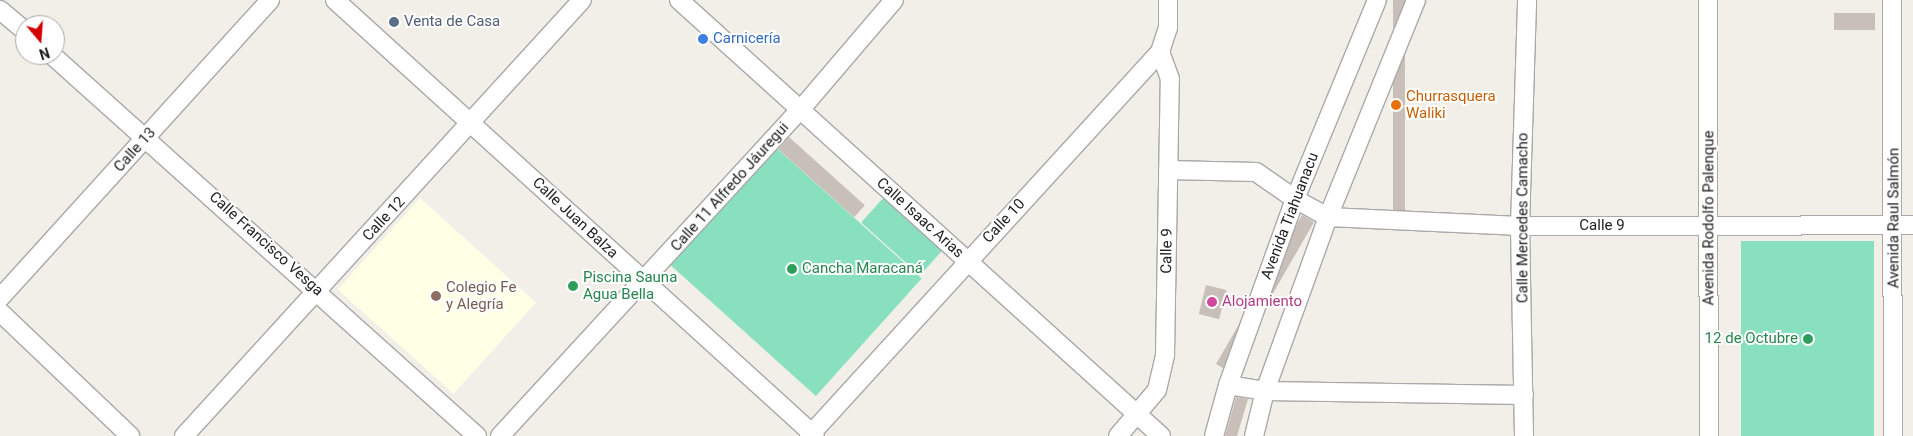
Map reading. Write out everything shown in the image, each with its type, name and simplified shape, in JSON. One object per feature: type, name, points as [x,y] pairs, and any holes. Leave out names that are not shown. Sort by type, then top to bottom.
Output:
[{"type":"street","name":"Calle 13","points":[[0,298],[270,0]]},
{"type":"street","name":"Calle Juan Balza","points":[[335,0],[812,435]]},
{"type":"street","name":"Calle 12","points":[[184,436],[472,123],[582,0]]},
{"type":"street","name":"Calle Isaac Arias","points":[[679,0],[801,109],[1136,416],[1161,436]]},
{"type":"street","name":"Calle 11 Alfredo Jáuregui","points":[[500,436],[801,109],[894,0]]},
{"type":"street","points":[[1160,52],[1168,28],[1168,0]]},
{"type":"street","points":[[1254,436],[1265,391],[1328,217],[1416,0]]},
{"type":"street","name":"Calle Mercedes Camacho","points":[[1524,436],[1520,226],[1527,0]]},
{"type":"street","name":"Avenida Rodolfo Palenque","points":[[1708,0],[1709,436]]},
{"type":"street","name":"Avenida Raul Salmón","points":[[1892,0],[1895,225],[1893,436]]},
{"type":"street","name":"Avenida Tiahuanacu","points":[[1214,436],[1228,385],[1295,199],[1373,1]]},
{"type":"street","points":[[0,10],[15,23]]},
{"type":"street","name":"Calle 9","points":[[1118,436],[1157,390],[1162,376],[1170,78],[1160,52]]},
{"type":"street","name":"Calle 10","points":[[812,435],[966,261],[1160,52]]},
{"type":"street","name":"Calle Francisco Vesga","points":[[64,65],[318,290],[477,436]]},
{"type":"street","name":"Calle 9","points":[[1168,170],[1256,172],[1295,199],[1328,217],[1520,226],[1913,225]]},
{"type":"street","points":[[0,312],[130,436]]},
{"type":"street","points":[[1228,385],[1265,391],[1524,395]]},
{"type":"shaded area","name":"Colegio Fe y Alegría","points":[[420,198],[536,302],[454,394],[338,289]]},
{"type":"green space","name":"Cancha Maracaná","points":[[770,142],[922,279],[816,396],[664,259]]},
{"type":"green space","points":[[886,195],[945,248],[920,275],[861,222]]},
{"type":"green space","name":"12 de Octubre","points":[[1741,241],[1874,241],[1874,436],[1741,436]]},
{"type":"building","points":[[1393,0],[1405,0],[1405,212],[1393,212]]},
{"type":"building","points":[[1834,13],[1875,13],[1875,30],[1834,30]]},
{"type":"building","points":[[789,137],[865,205],[854,217],[778,149]]},
{"type":"building","points":[[1302,215],[1314,222],[1228,371],[1216,364]]},
{"type":"building","name":"Alojamiento","points":[[1206,285],[1226,290],[1219,319],[1199,314]]},
{"type":"building","points":[[1236,397],[1248,399],[1237,436],[1225,436]]},
{"type":"place","name":"Venta de Casa","points":[[394,22]]},
{"type":"place","name":"Carnicería","points":[[703,39]]},
{"type":"place","name":"Churrasquera Waliki","points":[[1396,105]]},
{"type":"place","name":"Cancha Maracaná","points":[[792,269]]},
{"type":"place","name":"Piscina Sauna Agua Bella","points":[[573,286]]},
{"type":"place","name":"Colegio Fe y Alegría","points":[[436,296]]},
{"type":"place","name":"Alojamiento","points":[[1212,302]]},
{"type":"place","name":"12 de Octubre","points":[[1808,339]]}]
